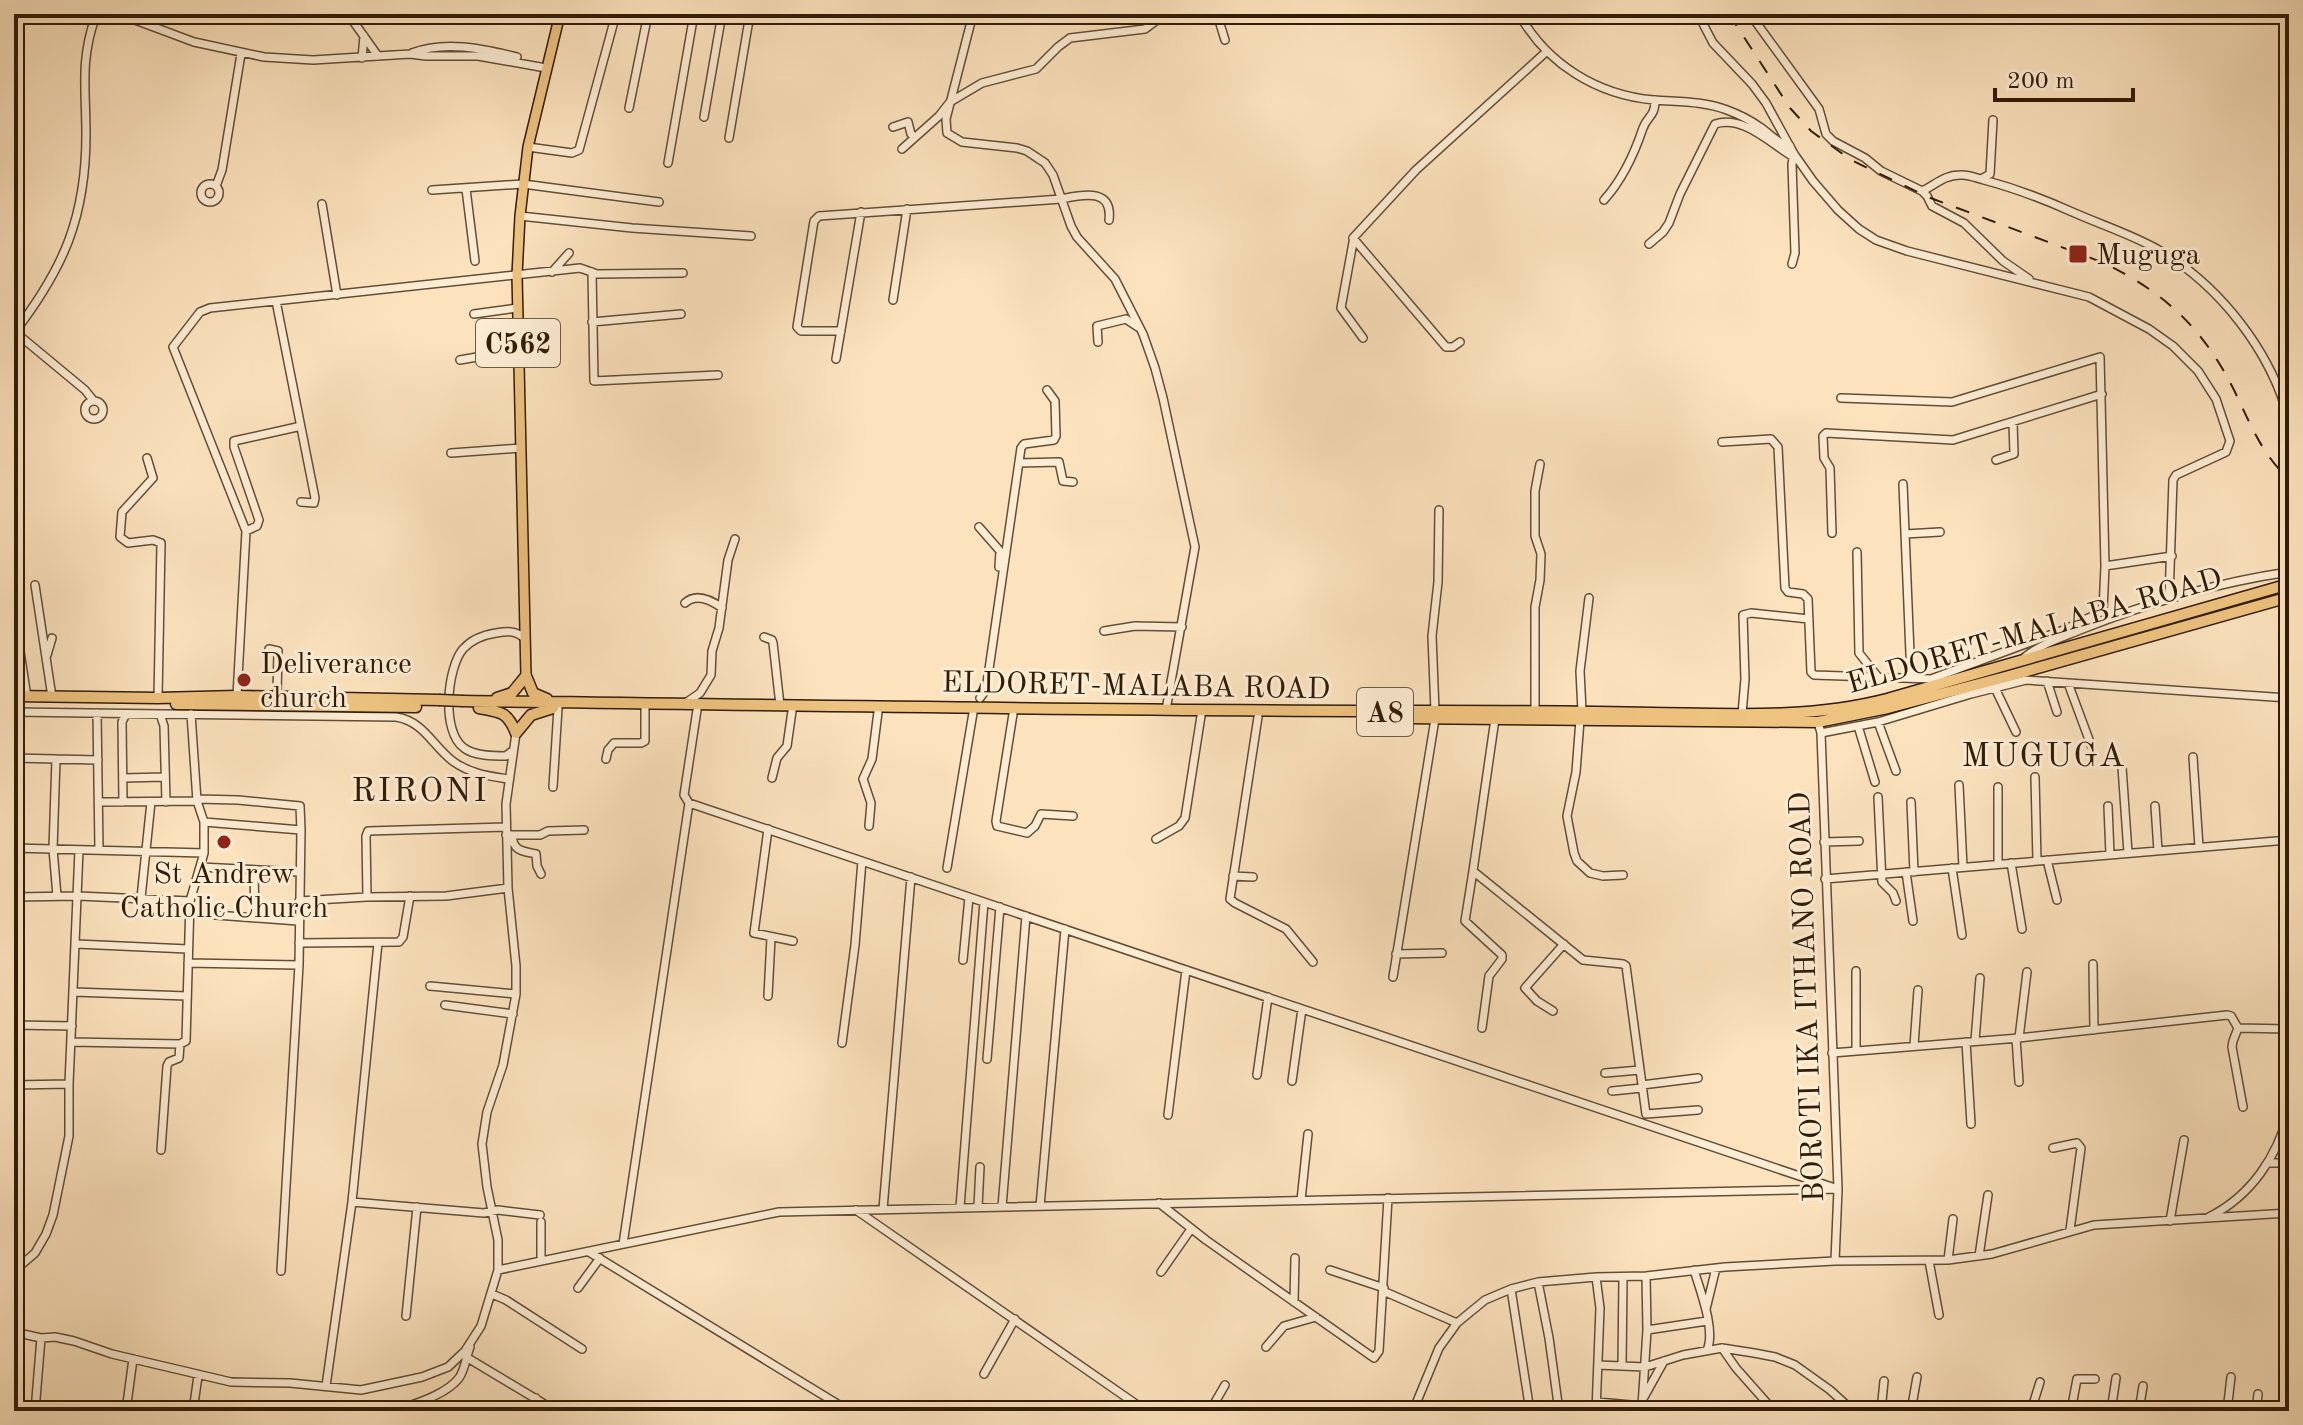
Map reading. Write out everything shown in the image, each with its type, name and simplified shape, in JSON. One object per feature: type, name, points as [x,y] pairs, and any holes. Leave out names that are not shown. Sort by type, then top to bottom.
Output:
[{"type":"highway","name":"ELDORET-MALABA ROAD","points":[[559,706],[977,706],[1435,715],[1495,719],[1837,710],[1862,706],[2289,584]]},
{"type":"highway","name":"ELDORET-MALABA ROAD","points":[[14,699],[878,712],[977,706],[1013,714],[1258,717],[1535,711],[1581,716],[1820,727],[2289,597]]},
{"type":"highway","points":[[479,704],[512,693],[526,676]]},
{"type":"highway","points":[[526,676],[529,688],[559,706]]},
{"type":"highway","name":"ELDORET-MALABA ROAD","points":[[14,699],[238,694],[438,704]]},
{"type":"highway","points":[[479,704],[504,714],[511,720],[516,733],[531,715],[559,706]]},
{"type":"main road","name":"C562","points":[[526,676],[517,308],[520,216],[528,147],[560,14]]},
{"type":"street","points":[[93,400],[14,332],[55,274],[79,209],[85,148],[85,50],[92,16],[107,14]]},
{"type":"street","points":[[119,14],[171,34],[241,54],[313,60],[410,54],[427,47],[464,47],[547,66]]},
{"type":"street","points":[[348,14],[378,56]]},
{"type":"street","points":[[528,147],[572,153],[579,150],[616,14]]},
{"type":"street","points":[[629,108],[648,14]]},
{"type":"street","points":[[662,14],[681,17]]},
{"type":"street","points":[[668,163],[694,14]]},
{"type":"street","points":[[704,117],[722,14]]},
{"type":"street","points":[[729,138],[750,14]]},
{"type":"street","points":[[973,14],[946,128],[952,137],[962,142],[1017,148],[1034,155],[1050,169],[1077,237],[1115,279],[1155,368],[1193,535],[1195,557],[1166,710]]},
{"type":"street","points":[[902,149],[950,102],[982,83],[1036,69],[1070,38],[1145,29],[1165,14]]},
{"type":"street","points":[[1217,14],[1225,40]]},
{"type":"street","points":[[1519,14],[1546,52],[1573,72],[1605,89],[1629,96],[1703,103],[1726,109],[1757,125],[1792,152]]},
{"type":"street","points":[[1698,14],[1710,39],[1752,84],[1778,122],[1792,152],[1838,210],[1876,240],[1907,251],[2089,297],[2149,329],[2191,362],[2216,399],[2230,441],[2226,452],[2176,475],[2173,480],[2169,599]]},
{"type":"street","points":[[1750,14],[1819,109],[1822,127],[1833,141],[1865,158],[1881,171],[1922,191],[1932,206],[1964,223],[2008,266],[2037,284]]},
{"type":"street","points":[[362,58],[364,36]]},
{"type":"street","points":[[1363,338],[1341,308],[1353,238],[1416,170],[1546,52]]},
{"type":"street","points":[[216,186],[222,170],[241,54]]},
{"type":"street","points":[[1604,200],[1630,165],[1646,123],[1655,111],[1655,100]]},
{"type":"street","points":[[1981,179],[1990,174],[1993,120]]},
{"type":"street","points":[[893,127],[908,122],[915,137]]},
{"type":"street","points":[[1649,244],[1669,223],[1715,124],[1726,122],[1747,127],[1792,152]]},
{"type":"street","points":[[1792,152],[1795,253],[1792,264]]},
{"type":"street","points":[[1922,191],[1939,180],[1962,174],[2022,190],[2159,250],[2190,271],[2225,305],[2256,346],[2280,391],[2289,420]]},
{"type":"street","points":[[432,190],[523,184],[659,202]]},
{"type":"street","points":[[466,189],[475,261]]},
{"type":"street","points":[[841,331],[801,331],[797,327],[814,221],[819,216],[1061,199],[1088,194],[1101,197],[1109,210],[1109,220]]},
{"type":"street","points":[[322,204],[337,295]]},
{"type":"street","points":[[893,300],[907,209]]},
{"type":"street","points":[[836,359],[861,212]]},
{"type":"street","points":[[520,216],[751,236]]},
{"type":"street","points":[[1353,238],[1446,347],[1460,342]]},
{"type":"street","points":[[552,272],[569,253]]},
{"type":"street","points":[[413,696],[238,694],[246,531],[173,347],[203,310],[580,268],[597,274],[683,273]]},
{"type":"street","points":[[592,272],[592,380],[718,375]]},
{"type":"street","points":[[276,301],[315,498],[312,503],[301,502]]},
{"type":"street","points":[[474,314],[517,308]]},
{"type":"street","points":[[592,322],[681,314]]},
{"type":"street","points":[[1098,342],[1097,326],[1126,319],[1140,330]]},
{"type":"street","points":[[460,360],[519,354]]},
{"type":"street","points":[[1722,442],[1771,439],[1778,447],[1785,588],[1788,592],[1807,597],[1812,674],[1931,679],[2072,627],[2102,612],[2105,566],[2099,357],[1952,402],[1841,398]]},
{"type":"street","points":[[977,706],[986,690],[1023,444],[1056,438],[1055,401],[1047,390]]},
{"type":"street","points":[[1832,533],[1830,469],[1824,458],[1824,434],[1953,440],[2102,394]]},
{"type":"street","points":[[1996,460],[2014,454],[2013,422]]},
{"type":"street","points":[[246,531],[257,526],[259,520],[234,442],[297,427]]},
{"type":"street","points":[[451,453],[521,448]]},
{"type":"street","points":[[147,458],[153,478],[122,512],[120,537],[128,543],[153,540],[161,543],[158,698]]},
{"type":"street","points":[[1019,463],[1059,462],[1063,481],[1073,482]]},
{"type":"street","points":[[1535,711],[1535,607],[1541,554],[1535,536],[1535,489],[1540,464]]},
{"type":"street","points":[[1903,484],[1911,678]]},
{"type":"street","points":[[1393,977],[1435,715],[1432,636],[1438,582],[1439,510]]},
{"type":"street","points":[[947,868],[1001,554],[979,527]]},
{"type":"street","points":[[1905,534],[1940,532]]},
{"type":"street","points":[[686,704],[700,693],[711,675],[712,651],[719,628],[728,560],[735,539]]},
{"type":"street","points":[[1857,552],[1859,653],[1878,677]]},
{"type":"street","points":[[2105,566],[2172,556]]},
{"type":"street","points":[[2021,661],[2037,647],[2169,599],[2289,572]]},
{"type":"street","points":[[35,585],[52,697]]},
{"type":"street","points":[[685,603],[688,599],[697,598],[714,601],[722,608]]},
{"type":"street","points":[[1589,598],[1580,671],[1581,716],[1567,816],[1577,861],[1590,873],[1623,875]]},
{"type":"street","points":[[14,613],[27,697]]},
{"type":"street","points":[[1742,714],[1745,679],[1743,615],[1751,613],[1809,619]]},
{"type":"street","points":[[1104,631],[1135,626],[1182,627]]},
{"type":"street","points":[[512,751],[506,756],[482,754],[469,751],[459,744],[451,729],[451,681],[457,658],[477,638],[508,631],[516,632],[525,639]]},
{"type":"street","points":[[764,637],[773,643],[780,705]]},
{"type":"street","points":[[46,661],[52,638]]},
{"type":"street","points":[[269,649],[278,651],[277,694]]},
{"type":"street","points":[[1820,727],[1878,722],[2026,680],[2289,698]]},
{"type":"street","points":[[2047,681],[2057,712]]},
{"type":"street","points":[[2068,683],[2091,745]]},
{"type":"street","points":[[1995,688],[2016,732]]},
{"type":"street","points":[[553,787],[559,706]]},
{"type":"street","points":[[606,759],[614,743],[645,741],[645,709]]},
{"type":"street","points":[[697,710],[684,795],[689,803],[1838,1189]]},
{"type":"street","points":[[772,778],[778,756],[787,746],[792,711]]},
{"type":"street","points":[[14,712],[407,718],[467,770],[508,779]]},
{"type":"street","points":[[869,826],[871,803],[863,779],[872,759],[878,712]]},
{"type":"street","points":[[97,713],[99,849]]},
{"type":"street","points":[[123,802],[122,722],[126,714]]},
{"type":"street","points":[[160,714],[164,726],[166,802]]},
{"type":"street","points":[[71,1042],[180,1044],[186,1041],[190,901],[204,853],[204,822],[197,800],[191,714]]},
{"type":"street","points":[[1013,714],[997,826],[1027,833],[1041,814],[1073,816]]},
{"type":"street","points":[[1156,839],[1179,826],[1185,818],[1201,716]]},
{"type":"street","points":[[1258,717],[1230,896],[1232,900],[1286,929],[1313,962]]},
{"type":"street","points":[[1482,1028],[1489,976],[1502,955],[1465,921],[1495,719]]},
{"type":"street","points":[[1878,722],[1896,771]]},
{"type":"street","points":[[1858,726],[1875,782]]},
{"type":"street","name":"BOROTI IKA ITHANO ROAD","points":[[1820,727],[1838,1189],[1835,1261]]},
{"type":"street","points":[[395,1411],[423,1401],[447,1388],[459,1377],[481,1326],[498,1270],[498,1240],[483,1160],[483,1134],[503,1065],[516,994],[508,888],[508,779],[516,733]]},
{"type":"street","points":[[2193,757],[2199,847]]},
{"type":"street","points":[[14,758],[98,760]]},
{"type":"street","points":[[56,759],[53,849],[57,896]]},
{"type":"street","points":[[2122,767],[2128,853]]},
{"type":"street","points":[[123,778],[165,777]]},
{"type":"street","points":[[2035,777],[2037,861]]},
{"type":"street","points":[[1959,785],[1963,867]]},
{"type":"street","points":[[1998,787],[1998,864]]},
{"type":"street","points":[[1878,797],[1882,882],[1896,901]]},
{"type":"street","points":[[100,802],[238,800],[300,806],[299,965],[281,1271]]},
{"type":"street","points":[[141,898],[151,802]]},
{"type":"street","points":[[1911,802],[1913,921]]},
{"type":"street","points":[[623,1244],[689,803]]},
{"type":"street","points":[[2108,806],[2110,855]]},
{"type":"street","points":[[2155,806],[2158,851]]},
{"type":"street","points":[[1825,879],[2287,840],[2289,821]]},
{"type":"street","points":[[204,822],[301,830]]},
{"type":"street","points":[[768,829],[754,933],[793,941]]},
{"type":"street","points":[[367,897],[368,831],[540,835],[548,831],[584,830]]},
{"type":"street","points":[[508,832],[516,848],[536,854],[541,874]]},
{"type":"street","points":[[1824,842],[1859,841]]},
{"type":"street","points":[[14,848],[204,853]]},
{"type":"street","points":[[14,1271],[35,1253],[46,1234],[53,1215],[69,1136],[79,850]]},
{"type":"street","points":[[2047,860],[2057,900]]},
{"type":"street","points":[[842,1043],[862,861]]},
{"type":"street","points":[[2011,863],[2022,929]]},
{"type":"street","points":[[200,867],[299,872]]},
{"type":"street","points":[[1952,868],[1962,935]]},
{"type":"street","points":[[254,871],[255,918]]},
{"type":"street","points":[[1473,871],[1586,961],[1626,966],[1645,1112],[1647,1115],[1698,1110]]},
{"type":"street","points":[[1233,876],[1253,877]]},
{"type":"street","points":[[883,1209],[911,877]]},
{"type":"street","points":[[299,901],[446,896],[508,888]]},
{"type":"street","points":[[72,1026],[16,1025],[16,897],[78,896],[190,901]]},
{"type":"street","points":[[299,943],[402,941],[410,896]]},
{"type":"street","points":[[963,960],[969,897]]},
{"type":"street","points":[[960,1207],[984,902]]},
{"type":"street","points":[[987,1059],[1000,907]]},
{"type":"street","points":[[189,913],[298,921]]},
{"type":"street","points":[[1002,1207],[1026,916]]},
{"type":"street","points":[[1040,1206],[1065,929]]},
{"type":"street","points":[[768,996],[771,938]]},
{"type":"street","points":[[326,1386],[352,1202],[378,943]]},
{"type":"street","points":[[76,944],[188,949]]},
{"type":"street","points":[[1553,1011],[1537,1001],[1525,988],[1564,944]]},
{"type":"street","points":[[1396,954],[1442,953]]},
{"type":"street","points":[[188,963],[299,965]]},
{"type":"street","points":[[2093,964],[2094,1030]]},
{"type":"street","points":[[1168,1115],[1186,970]]},
{"type":"street","points":[[1856,971],[1856,1051]]},
{"type":"street","points":[[2019,1082],[2018,1038],[2027,972]]},
{"type":"street","points":[[1971,1124],[1970,1042],[1980,978]]},
{"type":"street","points":[[430,986],[516,994]]},
{"type":"street","points":[[1914,1046],[1918,990]]},
{"type":"street","points":[[74,992],[187,996]]},
{"type":"street","points":[[1257,1075],[1268,997]]},
{"type":"street","points":[[445,1005],[513,1014]]},
{"type":"street","points":[[1292,1081],[1302,1009]]},
{"type":"street","points":[[1832,1053],[2018,1038],[2227,1015],[2231,1016],[2238,1028]]},
{"type":"street","points":[[2238,1028],[2289,1029]]},
{"type":"street","points":[[2238,1028],[2232,1047],[2243,1107]]},
{"type":"street","points":[[161,1150],[167,1066],[179,1058],[180,1044]]},
{"type":"street","points":[[1605,1073],[1640,1070]]},
{"type":"street","points":[[1612,1091],[1698,1078]]},
{"type":"street","points":[[14,1085],[69,1084]]},
{"type":"street","points":[[2207,1218],[2245,1193],[2268,1163],[2288,1118]]},
{"type":"street","points":[[1301,1200],[1308,1134]]},
{"type":"street","points":[[2170,1221],[2184,1140]]},
{"type":"street","points":[[2053,1148],[2077,1143],[2081,1148],[2070,1230]]},
{"type":"street","points":[[2268,1163],[2289,1163]]},
{"type":"street","points":[[978,1207],[980,1167]]},
{"type":"street","points":[[498,1270],[779,1212],[1838,1189]]},
{"type":"street","points":[[1979,1256],[1988,1195]]},
{"type":"street","points":[[1159,1203],[1191,1229],[1375,1358],[1379,1351],[1384,1290],[1388,1198]]},
{"type":"street","points":[[352,1202],[484,1213],[498,1210],[540,1218],[541,1261]]},
{"type":"street","points":[[406,1316],[417,1207]]},
{"type":"street","points":[[856,1210],[1146,1411]]},
{"type":"street","points":[[1413,1411],[1439,1348],[1457,1323],[1485,1300],[1538,1282],[1835,1261],[1948,1260],[1979,1256],[2094,1225],[2289,1213]]},
{"type":"street","points":[[1948,1260],[1953,1219]]},
{"type":"street","points":[[1161,1272],[1191,1229]]},
{"type":"street","points":[[589,1252],[849,1411]]},
{"type":"street","points":[[578,1288],[600,1258]]},
{"type":"street","points":[[1294,1302],[1295,1258]]},
{"type":"street","points":[[1929,1261],[1939,1315]]},
{"type":"street","points":[[1706,1311],[1716,1268]]},
{"type":"street","points":[[1330,1270],[1457,1323]]},
{"type":"street","points":[[1694,1270],[1706,1311],[1710,1343],[1707,1350]]},
{"type":"street","points":[[1641,1405],[1647,1330],[1646,1276]]},
{"type":"street","points":[[1596,1277],[1600,1308],[1596,1411]]},
{"type":"street","points":[[1622,1366],[1623,1277]]},
{"type":"street","points":[[1538,1282],[1559,1411]]},
{"type":"street","points":[[1511,1289],[1530,1411]]},
{"type":"street","points":[[492,1294],[582,1349]]},
{"type":"street","points":[[1266,1347],[1284,1326],[1316,1317]]},
{"type":"street","points":[[984,1374],[1015,1319]]},
{"type":"street","points":[[1647,1330],[1707,1321]]},
{"type":"street","points":[[14,1332],[74,1341],[198,1376],[231,1382],[361,1390],[422,1377],[448,1367],[472,1341]]},
{"type":"street","points":[[35,1411],[41,1338]]},
{"type":"street","points":[[1598,1365],[1645,1367],[1722,1348],[1775,1357],[1788,1361],[1830,1390],[1853,1411]]},
{"type":"street","points":[[1722,1348],[1774,1411]]},
{"type":"street","points":[[466,1357],[556,1411]]},
{"type":"street","points":[[126,1411],[133,1359]]},
{"type":"street","points":[[1641,1405],[1664,1361]]},
{"type":"street","points":[[193,1411],[198,1376]]},
{"type":"street","points":[[1911,1411],[1917,1377]]},
{"type":"street","points":[[2227,1411],[2231,1377]]},
{"type":"street","points":[[2111,1411],[2116,1378]]},
{"type":"street","points":[[2071,1411],[2077,1379],[2095,1379]]},
{"type":"street","points":[[1881,1411],[1884,1381]]},
{"type":"street","points":[[2031,1411],[2040,1382]]},
{"type":"street","points":[[1210,1411],[1225,1385]]},
{"type":"street","points":[[2139,1411],[2143,1386]]},
{"type":"street","points":[[2256,1411],[2258,1394]]},
{"type":"street","points":[[527,1411],[536,1398]]},
{"type":"street","points":[[1598,1402],[1641,1405],[1666,1411]]},
{"type":"railway","points":[[1729,14],[1790,108],[1811,131],[1851,160],[1928,197],[2104,263],[2164,300],[2209,348],[2264,449],[2289,479]]},
{"type":"place","name":"Muguga","points":[[2078,254]]},
{"type":"place","name":"Deliverance church","points":[[244,680]]},
{"type":"place","name":"St Andrew Catholic Church","points":[[224,842]]},
{"type":"district","name":"MUGUGA","points":[[2044,754]]},
{"type":"district","name":"RIRONI","points":[[420,789]]}]
